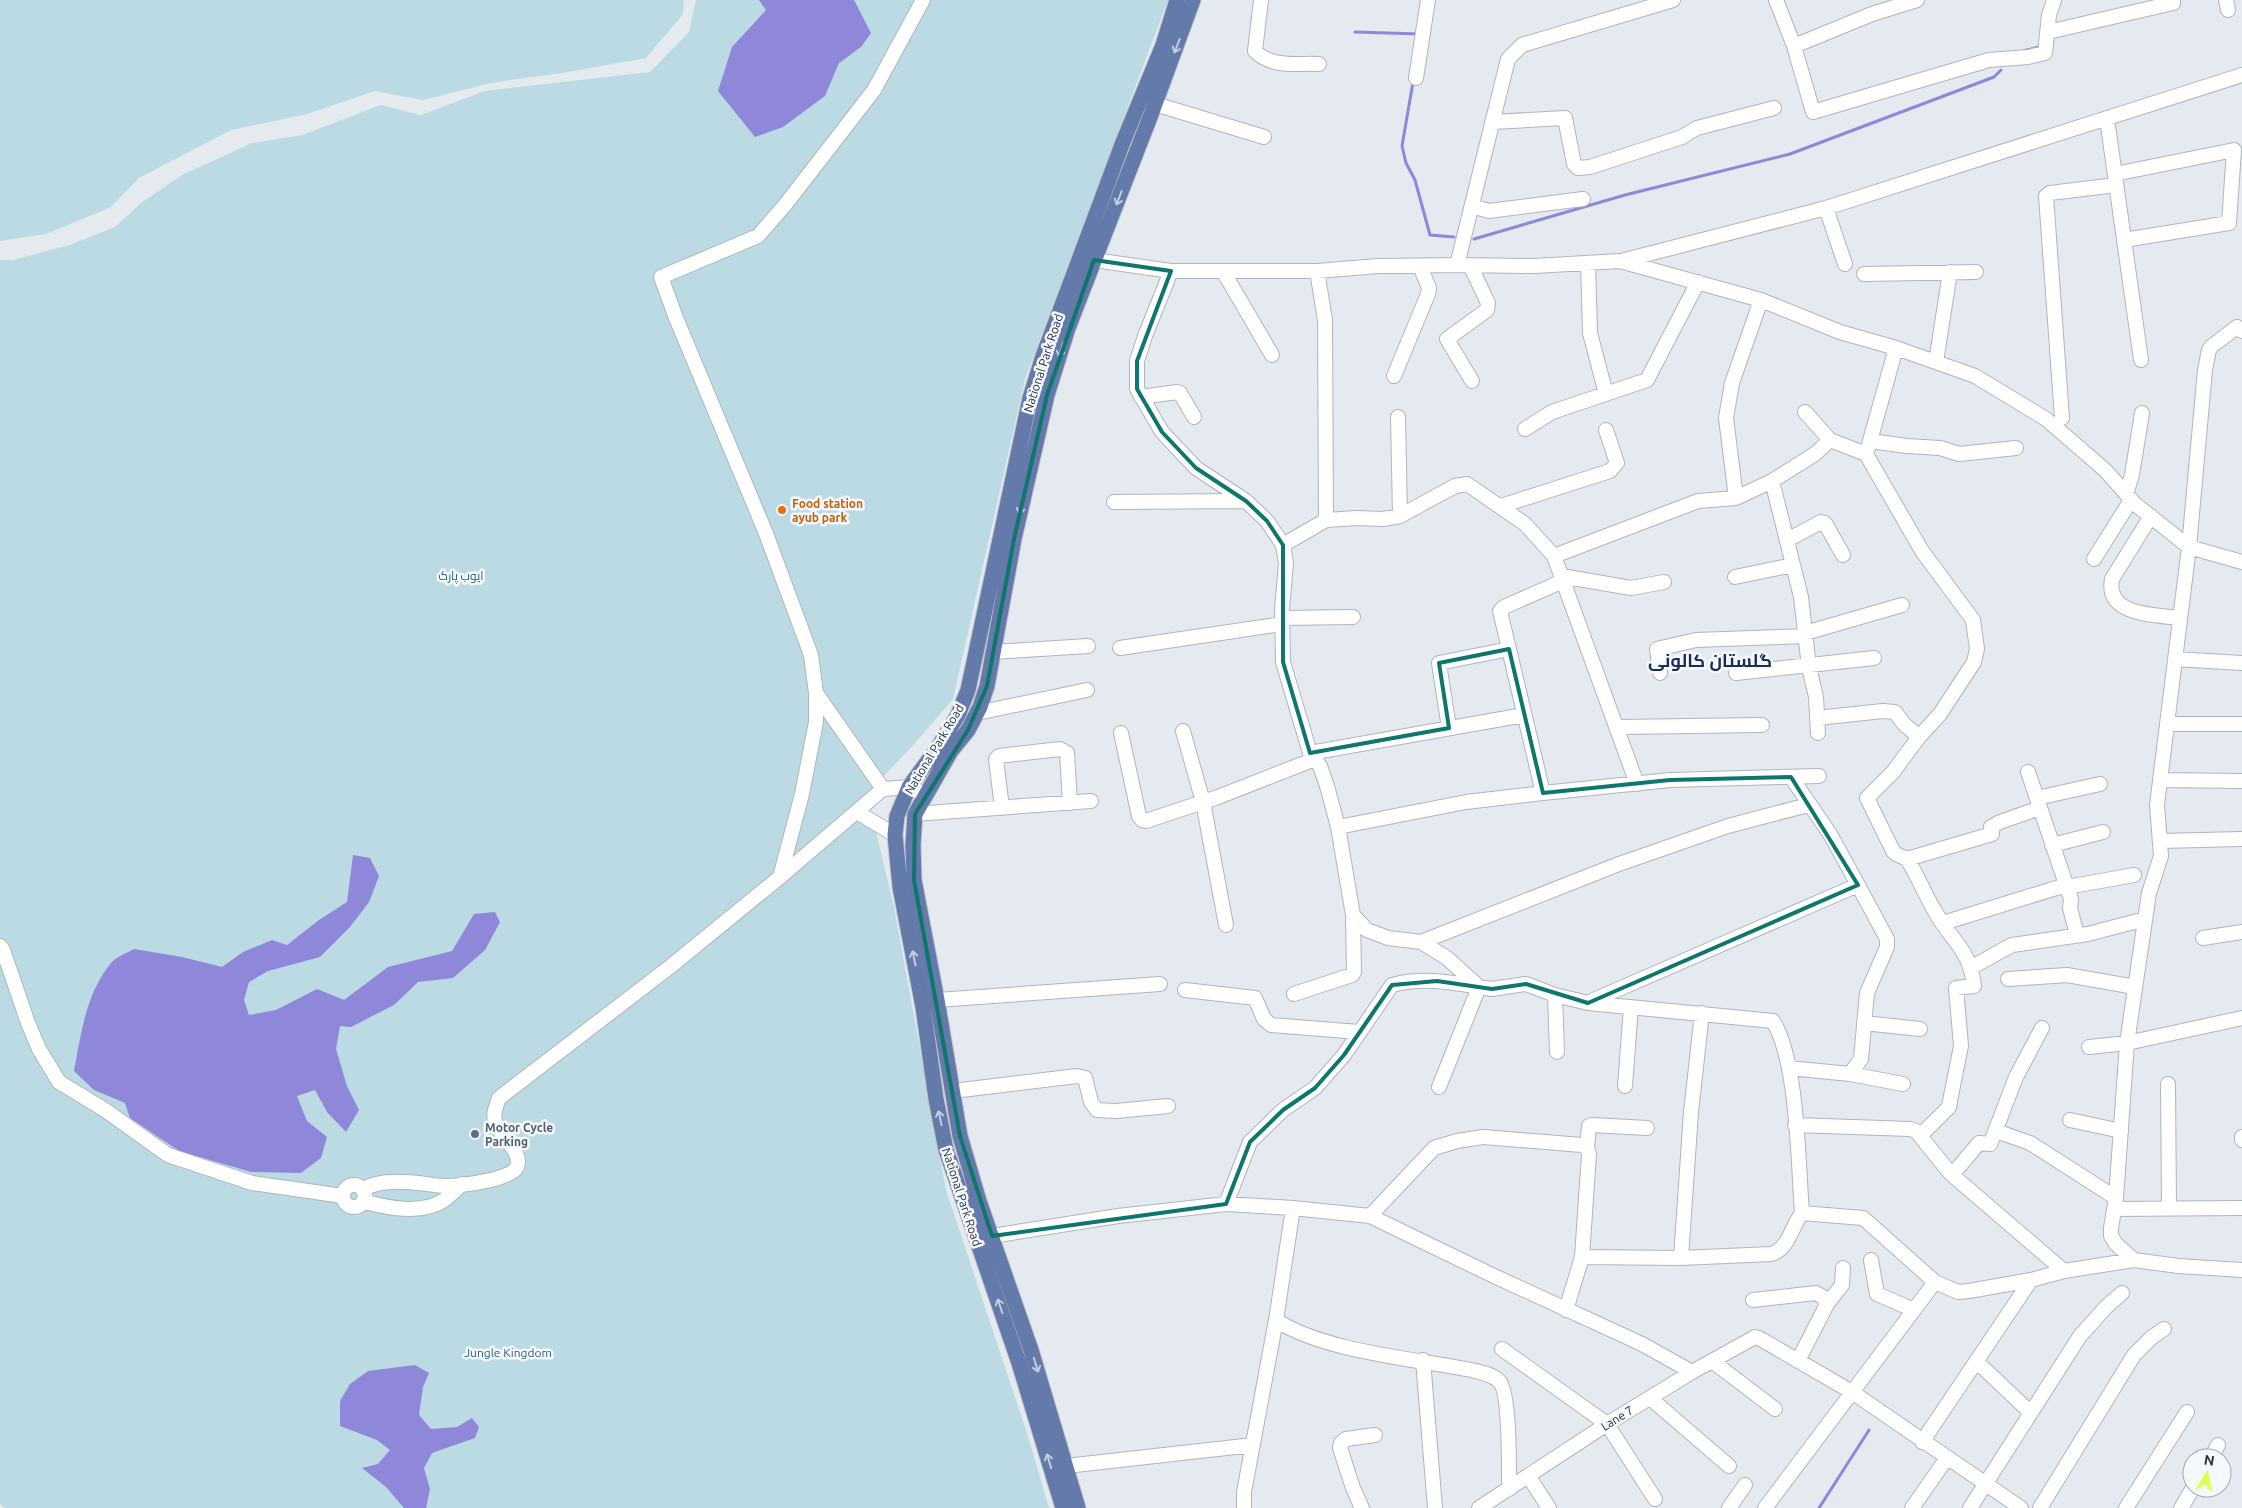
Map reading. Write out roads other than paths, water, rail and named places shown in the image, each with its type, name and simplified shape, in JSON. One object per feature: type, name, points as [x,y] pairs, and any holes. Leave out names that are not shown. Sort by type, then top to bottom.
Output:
[{"type":"main road","name":"National Park Road","points":[[1063,1508],[1020,1363],[946,1150],[936,1098],[923,1006],[900,887],[894,835],[897,816],[909,787],[949,730],[958,715],[968,690],[1025,417],[1043,356],[1163,45],[1177,0]]},
{"type":"main road","name":"National Park Road","points":[[1078,1508],[1031,1350],[960,1136],[914,880],[913,845],[915,814],[924,795],[951,751],[968,730],[977,713],[987,686],[1014,539],[1041,421],[1068,328],[1146,128],[1193,0]]},
{"type":"main road","points":[[1132,122],[1146,128]]},
{"type":"main road","points":[[1025,417],[1041,421]]},
{"type":"street","points":[[780,878],[788,852],[816,722],[816,692],[811,655],[765,531],[676,318],[661,277],[758,236],[785,205],[874,90],[923,0]]},
{"type":"street","points":[[1261,0],[1255,51],[1261,57],[1274,62],[1318,64]]},
{"type":"street","points":[[1416,78],[1428,0]]},
{"type":"street","points":[[1776,0],[1794,46],[1813,112],[1989,60],[2028,57],[2045,53],[2049,15],[2054,0]]},
{"type":"street","points":[[1794,46],[1872,14],[1917,0]]},
{"type":"street","points":[[2048,32],[2174,3],[2173,0]]},
{"type":"street","points":[[1472,381],[1447,339],[1487,310],[1488,303],[1463,265],[1472,206],[1508,59],[1522,46],[1667,1]]},
{"type":"street","points":[[1094,260],[1171,271],[1317,271],[1463,265],[1534,266],[1620,261],[1826,208],[2242,75]]},
{"type":"street","points":[[1155,104],[1264,137]]},
{"type":"street","points":[[1492,122],[1565,118],[1574,164],[1578,168],[1590,167],[1682,137],[1697,128],[1774,108]]},
{"type":"street","points":[[2107,119],[2140,360]]},
{"type":"street","points":[[2062,418],[2046,196],[2050,193],[2116,180],[2234,150],[2229,223],[2124,240]]},
{"type":"street","points":[[1472,206],[1489,211],[1583,199]]},
{"type":"street","points":[[1826,208],[1845,264]]},
{"type":"street","points":[[1620,261],[1761,300],[1840,332],[1896,348],[1975,376],[2046,419],[2106,471],[2129,497],[2189,546],[2242,562]]},
{"type":"street","points":[[1588,263],[1590,334],[1606,394]]},
{"type":"street","points":[[1394,376],[1428,294],[1429,288],[1420,266]]},
{"type":"street","points":[[1171,271],[1144,336],[1137,361],[1137,389],[1162,432],[1196,468],[1245,501],[1267,521],[1283,545],[1286,563],[1282,621],[1283,662],[1312,756],[1323,773],[1338,827],[1353,915],[1354,972],[1352,975],[1294,994]]},
{"type":"street","points":[[1223,271],[1272,355]]},
{"type":"street","points":[[1317,271],[1325,320],[1326,520]]},
{"type":"street","points":[[1936,362],[1950,272]]},
{"type":"street","points":[[1864,274],[1976,272]]},
{"type":"street","points":[[1525,429],[1552,412],[1647,380],[1698,282]]},
{"type":"street","points":[[1736,498],[1726,418],[1732,383],[1761,300]]},
{"type":"street","points":[[2134,1260],[2116,1244],[2111,1236],[2127,1044],[2149,894],[2161,856],[2157,805],[2189,546],[2205,370],[2209,350],[2237,327],[2242,331]]},
{"type":"street","points":[[1896,348],[1868,447],[1922,551],[1974,620],[1977,649],[1974,662],[1940,714],[1919,737],[1893,772],[1867,798],[1893,851],[1907,858],[1992,834],[1991,827],[2038,803],[2100,784]]},
{"type":"street","points":[[1141,397],[1180,393],[1194,417]]},
{"type":"street","points":[[1805,412],[1830,440],[1868,447],[1907,446],[1940,448],[1959,454],[2016,448]]},
{"type":"street","points":[[2094,559],[2129,497],[2142,413]]},
{"type":"street","points":[[1398,417],[1400,516]]},
{"type":"street","points":[[1501,506],[1610,471],[1617,463],[1606,430]]},
{"type":"street","points":[[1554,556],[1698,501],[1736,498],[1772,481],[1815,454],[1830,440]]},
{"type":"street","points":[[1772,481],[1801,597],[1809,667],[1816,697],[1817,726],[1862,712],[1895,712],[1904,724],[1919,737]]},
{"type":"street","points":[[1283,545],[1326,520],[1383,519],[1400,516],[1461,484],[1467,484],[1501,506],[1525,524],[1554,556],[1637,784]]},
{"type":"street","points":[[1114,502],[1245,501]]},
{"type":"street","points":[[2151,516],[2112,579],[2111,584],[2114,596],[2117,603],[2128,610],[2180,618]]},
{"type":"street","points":[[1787,540],[1821,522],[1825,523],[1843,555]]},
{"type":"street","points":[[1735,577],[1793,565]]},
{"type":"street","points":[[1543,793],[1500,611],[1504,607],[1562,579],[1631,588],[1664,582]]},
{"type":"street","points":[[1660,673],[1657,649],[1696,640],[1805,634],[1902,605]]},
{"type":"street","points":[[1120,648],[1282,621],[1353,617]]},
{"type":"street","points":[[993,652],[1088,646]]},
{"type":"street","points":[[1449,728],[1439,663],[1509,649]]},
{"type":"street","points":[[1736,673],[1809,667],[1874,658]]},
{"type":"street","points":[[2175,659],[2242,663]]},
{"type":"street","points":[[977,713],[1087,690]]},
{"type":"street","points":[[816,692],[883,790]]},
{"type":"street","points":[[1121,733],[1139,816],[1142,820],[1146,821],[1203,802],[1312,756],[1524,715]]},
{"type":"street","points":[[2167,724],[2242,724]]},
{"type":"street","points":[[1616,727],[1762,725]]},
{"type":"street","points":[[1183,731],[1203,802],[1226,925]]},
{"type":"street","points":[[1002,808],[996,758],[999,756],[1060,749],[1067,753],[1070,803]]},
{"type":"street","points":[[2028,772],[2066,886],[2077,935]]},
{"type":"street","points":[[1338,827],[1466,802],[1543,793],[1670,780],[1819,776]]},
{"type":"street","points":[[1791,777],[1830,834],[1887,938],[1887,947],[1867,993],[1861,1059],[1850,1074]]},
{"type":"street","points":[[2160,780],[2242,781]]},
{"type":"street","points":[[362,1195],[376,1183],[393,1181],[445,1186],[510,1175],[516,1168],[518,1160],[516,1154],[495,1124],[494,1111],[499,1098],[672,966],[780,878],[883,790],[909,787],[924,795]]},
{"type":"street","points":[[915,814],[1091,801]]},
{"type":"street","points":[[1421,942],[1619,864],[1728,826],[1808,804]]},
{"type":"street","points":[[857,812],[894,835]]},
{"type":"street","points":[[2052,845],[2103,832]]},
{"type":"street","points":[[2160,841],[2242,839]]},
{"type":"street","points":[[788,852],[802,859]]},
{"type":"street","points":[[1907,858],[1943,924],[1965,952],[1972,967],[1974,986],[1956,988],[1961,1046],[1949,1108],[1921,1135]]},
{"type":"street","points":[[1943,924],[2066,886],[2134,875]]},
{"type":"street","points":[[1588,1003],[1858,884]]},
{"type":"street","points":[[1353,915],[1367,930],[1381,935],[1421,942],[1448,958],[1479,987]]},
{"type":"street","points":[[1972,967],[2012,946],[2088,934],[2145,919]]},
{"type":"street","points":[[2203,938],[2242,932]]},
{"type":"street","points":[[0,946],[35,1040],[59,1082],[105,1110],[168,1155],[252,1183],[343,1196],[346,1188],[354,1185],[362,1195],[396,1209],[428,1206],[443,1201],[462,1184]]},
{"type":"street","points":[[2008,979],[2068,975],[2135,987]]},
{"type":"street","points":[[1226,1204],[1250,1142],[1283,1110],[1315,1088],[1344,1055],[1392,985],[1407,981],[1437,981],[1492,990],[1526,984],[1554,995],[1588,1003],[1773,1021],[1778,1030],[1788,1068],[1802,1213],[1780,1251],[1771,1254],[1681,1258],[1582,1257]]},
{"type":"street","points":[[937,1000],[1160,984]]},
{"type":"street","points":[[1439,1087],[1479,987]]},
{"type":"street","points":[[1185,990],[1255,998],[1264,1019],[1271,1025],[1359,1032]]},
{"type":"street","points":[[1554,995],[1557,1052]]},
{"type":"street","points":[[1625,1086],[1631,1006]]},
{"type":"street","points":[[1681,1258],[1691,1112],[1702,1013]]},
{"type":"street","points":[[2089,1047],[2127,1044],[2242,1018]]},
{"type":"street","points":[[1864,1023],[1920,1029]]},
{"type":"street","points":[[1952,1174],[1980,1143],[1990,1144],[2016,1077],[2042,1028]]},
{"type":"street","points":[[1788,1068],[1850,1074],[1902,1084]]},
{"type":"street","points":[[952,1091],[1078,1076],[1085,1078],[1091,1102],[1098,1110],[1116,1111],[1168,1106]]},
{"type":"street","points":[[2168,1084],[2169,1208]]},
{"type":"street","points":[[2070,1120],[2121,1131]]},
{"type":"street","points":[[1795,1125],[1910,1129],[1921,1135],[1952,1174],[2064,1271]]},
{"type":"street","points":[[1566,1310],[1582,1257],[1589,1126],[1647,1128]]},
{"type":"street","points":[[1996,1131],[2030,1143],[2115,1204],[2169,1208],[2242,1208]]},
{"type":"street","points":[[1370,1216],[1434,1148],[1457,1141],[1483,1137],[1582,1145],[1587,1148]]},
{"type":"street","points":[[992,1236],[1118,1216],[1226,1204],[1293,1208],[1370,1216],[1566,1310],[1642,1344],[1692,1372]]},
{"type":"street","points":[[1244,1508],[1243,1503],[1276,1320],[1293,1208]]},
{"type":"street","points":[[1802,1213],[1863,1218],[1935,1282],[1958,1292],[2030,1280],[2064,1271],[2134,1260],[2178,1266],[2242,1270]]},
{"type":"street","points":[[1872,1260],[1877,1294],[1914,1310]]},
{"type":"street","points":[[1843,1268],[1842,1285],[1827,1304],[1798,1361],[1852,1392],[2019,1508]]},
{"type":"street","points":[[1922,1442],[2030,1280]]},
{"type":"street","points":[[1765,1508],[1935,1282]]},
{"type":"street","points":[[1753,1300],[1816,1293],[1823,1297],[1827,1304]]},
{"type":"street","points":[[1970,1508],[2080,1336],[2106,1307],[2122,1293]]},
{"type":"street","points":[[1276,1320],[1290,1330],[1334,1343],[1470,1370],[1492,1376],[1501,1382],[1504,1389],[1508,1430],[1510,1489]]},
{"type":"street","points":[[2040,1508],[2134,1355],[2150,1338],[2164,1329]]},
{"type":"street","name":"Lane 7","points":[[1479,1508],[1529,1477],[1607,1424],[1750,1339],[1759,1338],[1798,1361]]},
{"type":"street","points":[[1502,1348],[1607,1424],[1655,1499]]},
{"type":"street","points":[[1423,1360],[1435,1508]]},
{"type":"street","points":[[1712,1360],[1774,1409]]},
{"type":"street","points":[[1976,1361],[2031,1413]]},
{"type":"street","points":[[1650,1398],[1729,1466]]},
{"type":"street","points":[[2126,1508],[2187,1412]]},
{"type":"street","points":[[1362,1508],[1353,1488],[1340,1448],[1341,1443],[1346,1439],[1376,1435]]},
{"type":"street","points":[[1066,1466],[1253,1445]]},
{"type":"street","points":[[1912,1508],[1947,1458]]},
{"type":"street","points":[[1529,1477],[1548,1508]]},
{"type":"street","points":[[1729,1508],[1745,1485]]},
{"type":"waterway","points":[[1355,32],[1420,34]]},
{"type":"waterway","points":[[2023,51],[2039,47],[2040,45]]},
{"type":"waterway","points":[[1474,239],[1625,195],[1790,154],[1994,77],[2001,70]]},
{"type":"waterway","points":[[1413,82],[1402,146],[1406,163],[1415,180],[1430,235],[1454,237]]},
{"type":"waterway","points":[[1819,1508],[1869,1430]]},
{"type":"place","name":"Food station ayub park","points":[[782,510]]},
{"type":"place","name":"Motor Cycle Parking","points":[[475,1134]]},
{"type":"district","name":"گلستان کالونی","points":[[1710,660]]},
{"type":"park label","name":"ایوب پارک","points":[[461,575]]},
{"type":"park label","name":"Jungle Kingdom","points":[[508,1352]]}]
